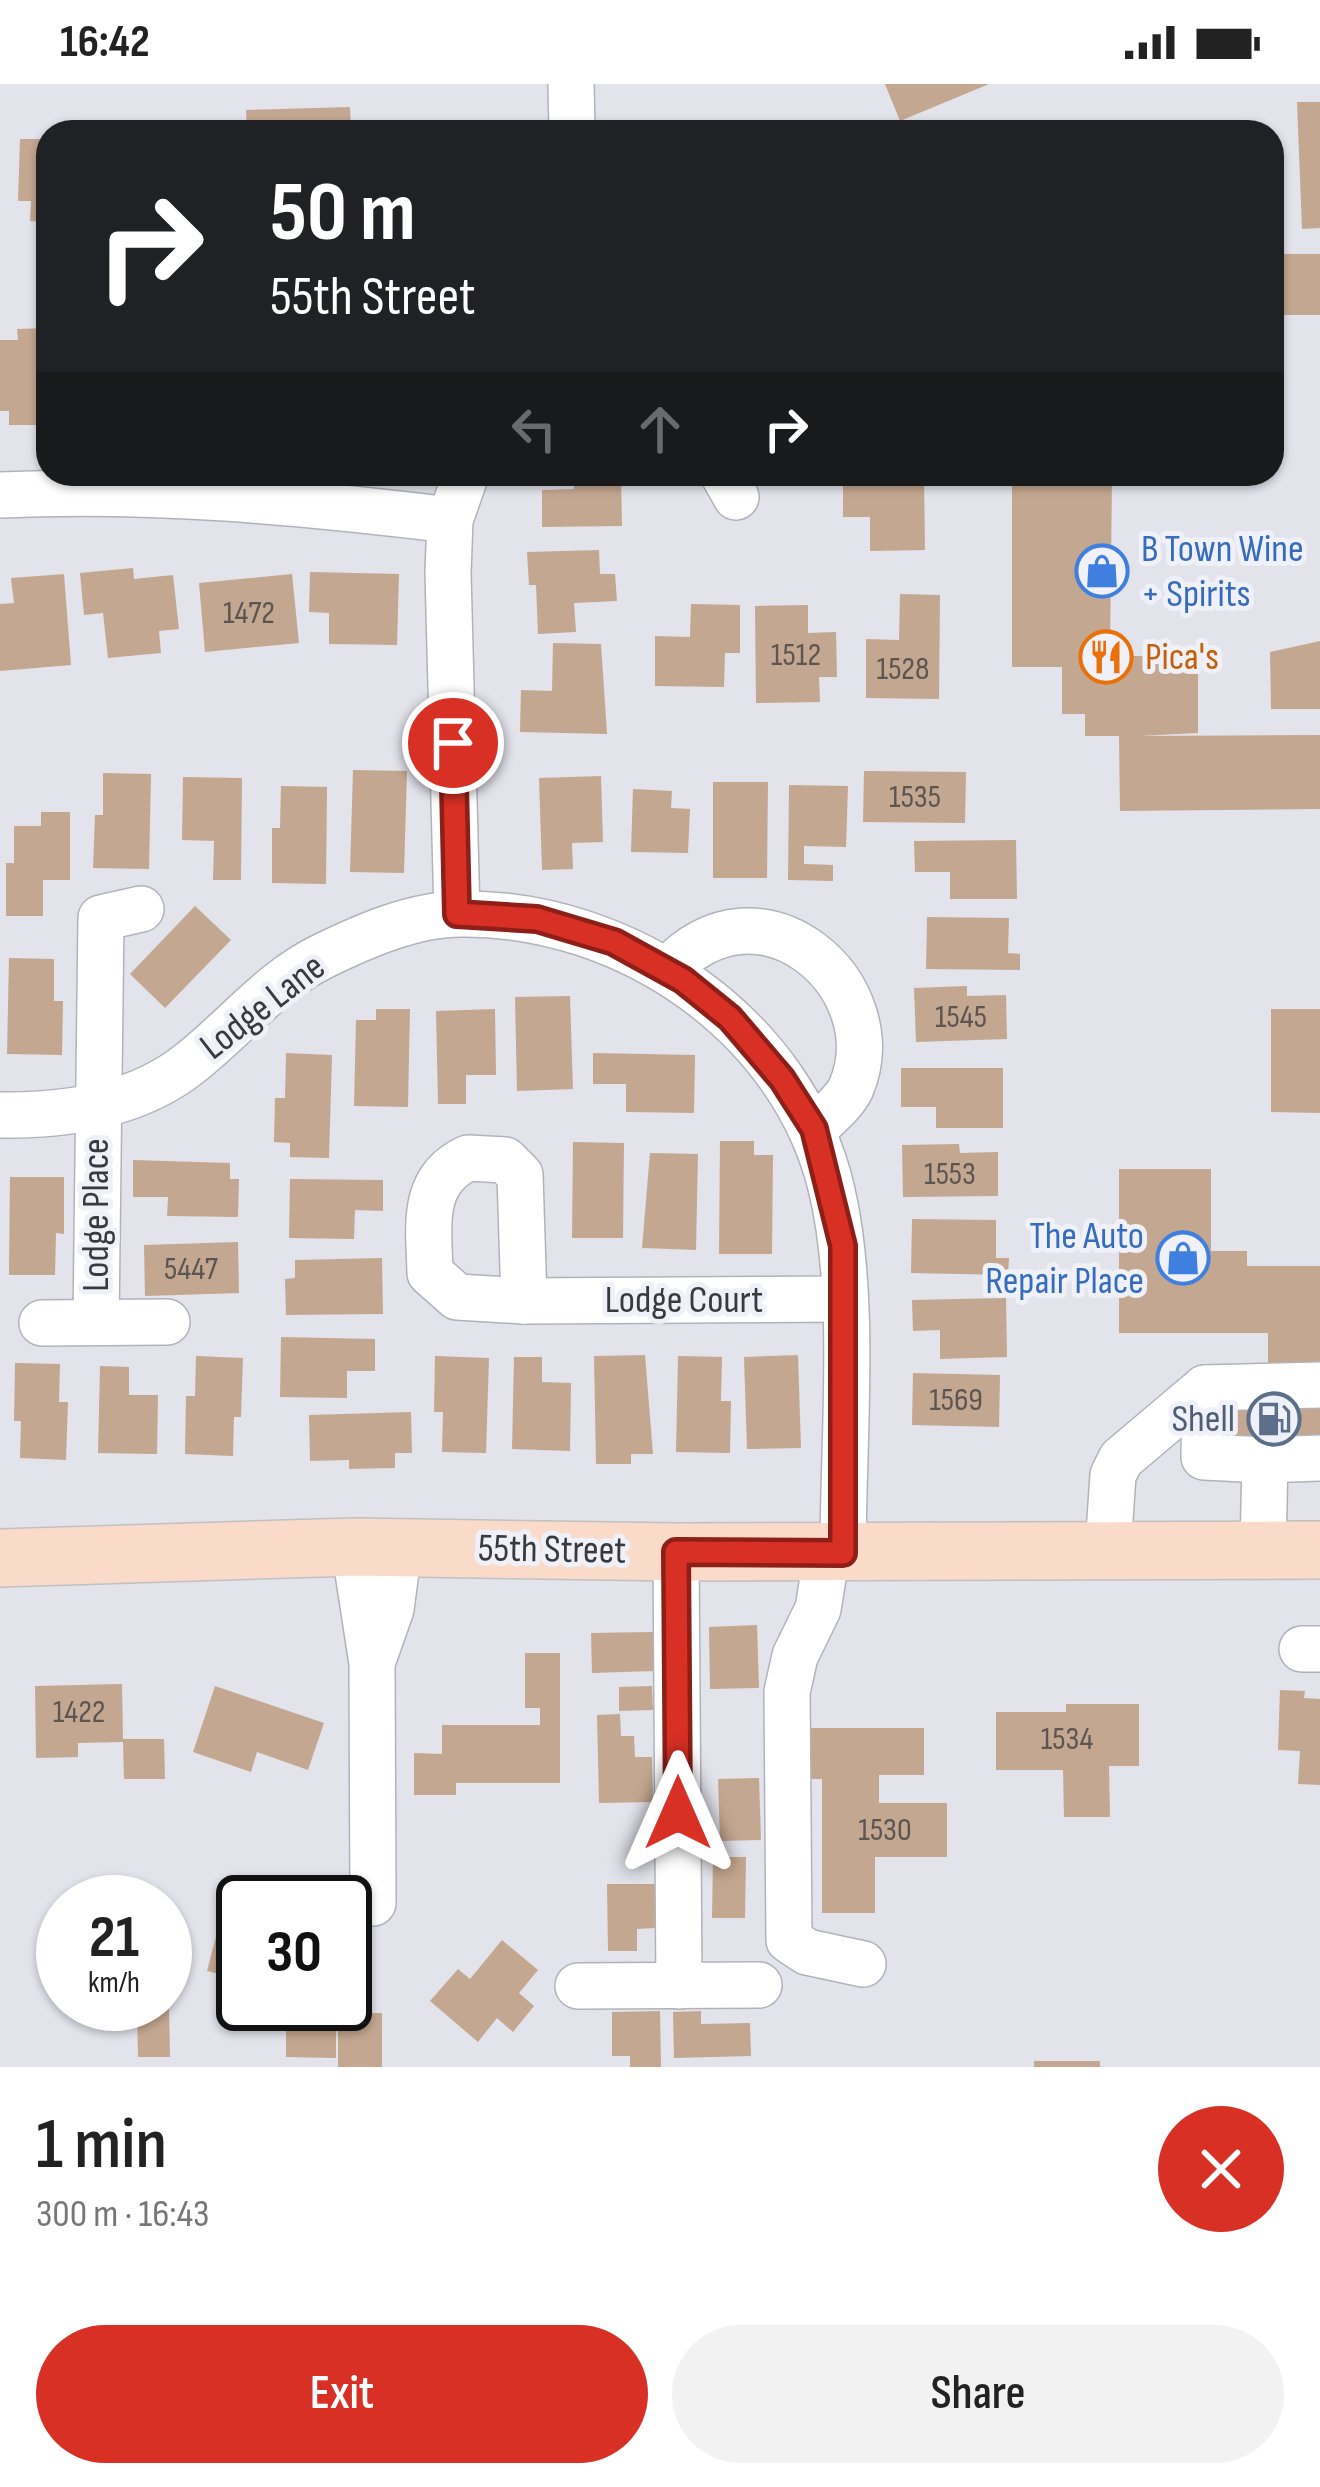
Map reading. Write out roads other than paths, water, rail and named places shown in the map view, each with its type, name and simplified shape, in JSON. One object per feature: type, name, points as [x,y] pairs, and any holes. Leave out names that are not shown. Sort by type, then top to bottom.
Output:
[{"type":"main road","name":"55th Street","points":[[0,1558],[377,1547],[835,1553],[1320,1550]]},
{"type":"street","points":[[571,84],[572,120]]},
{"type":"street","points":[[457,914],[450,520],[462,486]]},
{"type":"street","points":[[0,495],[248,496],[450,520]]},
{"type":"street","name":"Lodge Place","points":[[96,1322],[101,919],[141,909]]},
{"type":"street","name":"Lodge Lane","points":[[0,1115],[96,1108],[189,1065],[253,1005],[317,958],[386,929],[457,914],[537,919],[614,942],[667,971],[730,1018],[782,1079],[814,1129],[843,1246],[835,1553],[818,1609],[795,1657],[787,1692],[789,1940],[806,1952],[863,1964]]},
{"type":"street","points":[[667,971],[691,945],[729,929],[777,932],[821,961],[850,1004],[860,1053],[850,1092],[814,1129]]},
{"type":"street","name":"Lodge Court","points":[[524,1301],[843,1299]]},
{"type":"street","name":"Lodge Place","points":[[42,1323],[167,1322]]},
{"type":"street","points":[[1108,1549],[1113,1475],[1121,1459],[1205,1388],[1320,1385]]},
{"type":"street","points":[[1205,1388],[1204,1457],[1320,1458]]},
{"type":"street","points":[[1263,1550],[1265,1460]]},
{"type":"street","points":[[373,1904],[372,1663],[377,1547]]},
{"type":"street","points":[[676,1552],[679,1986]]},
{"type":"street","points":[[578,1986],[759,1985]]},
{"type":"place","name":"B Town Wine + Spirits","points":[[1102,571]]},
{"type":"place","name":"Pica's","points":[[1106,657]]},
{"type":"place","name":"The Auto Repair Place","points":[[1183,1258]]},
{"type":"place","name":"Shell","points":[[1274,1419]]}]
